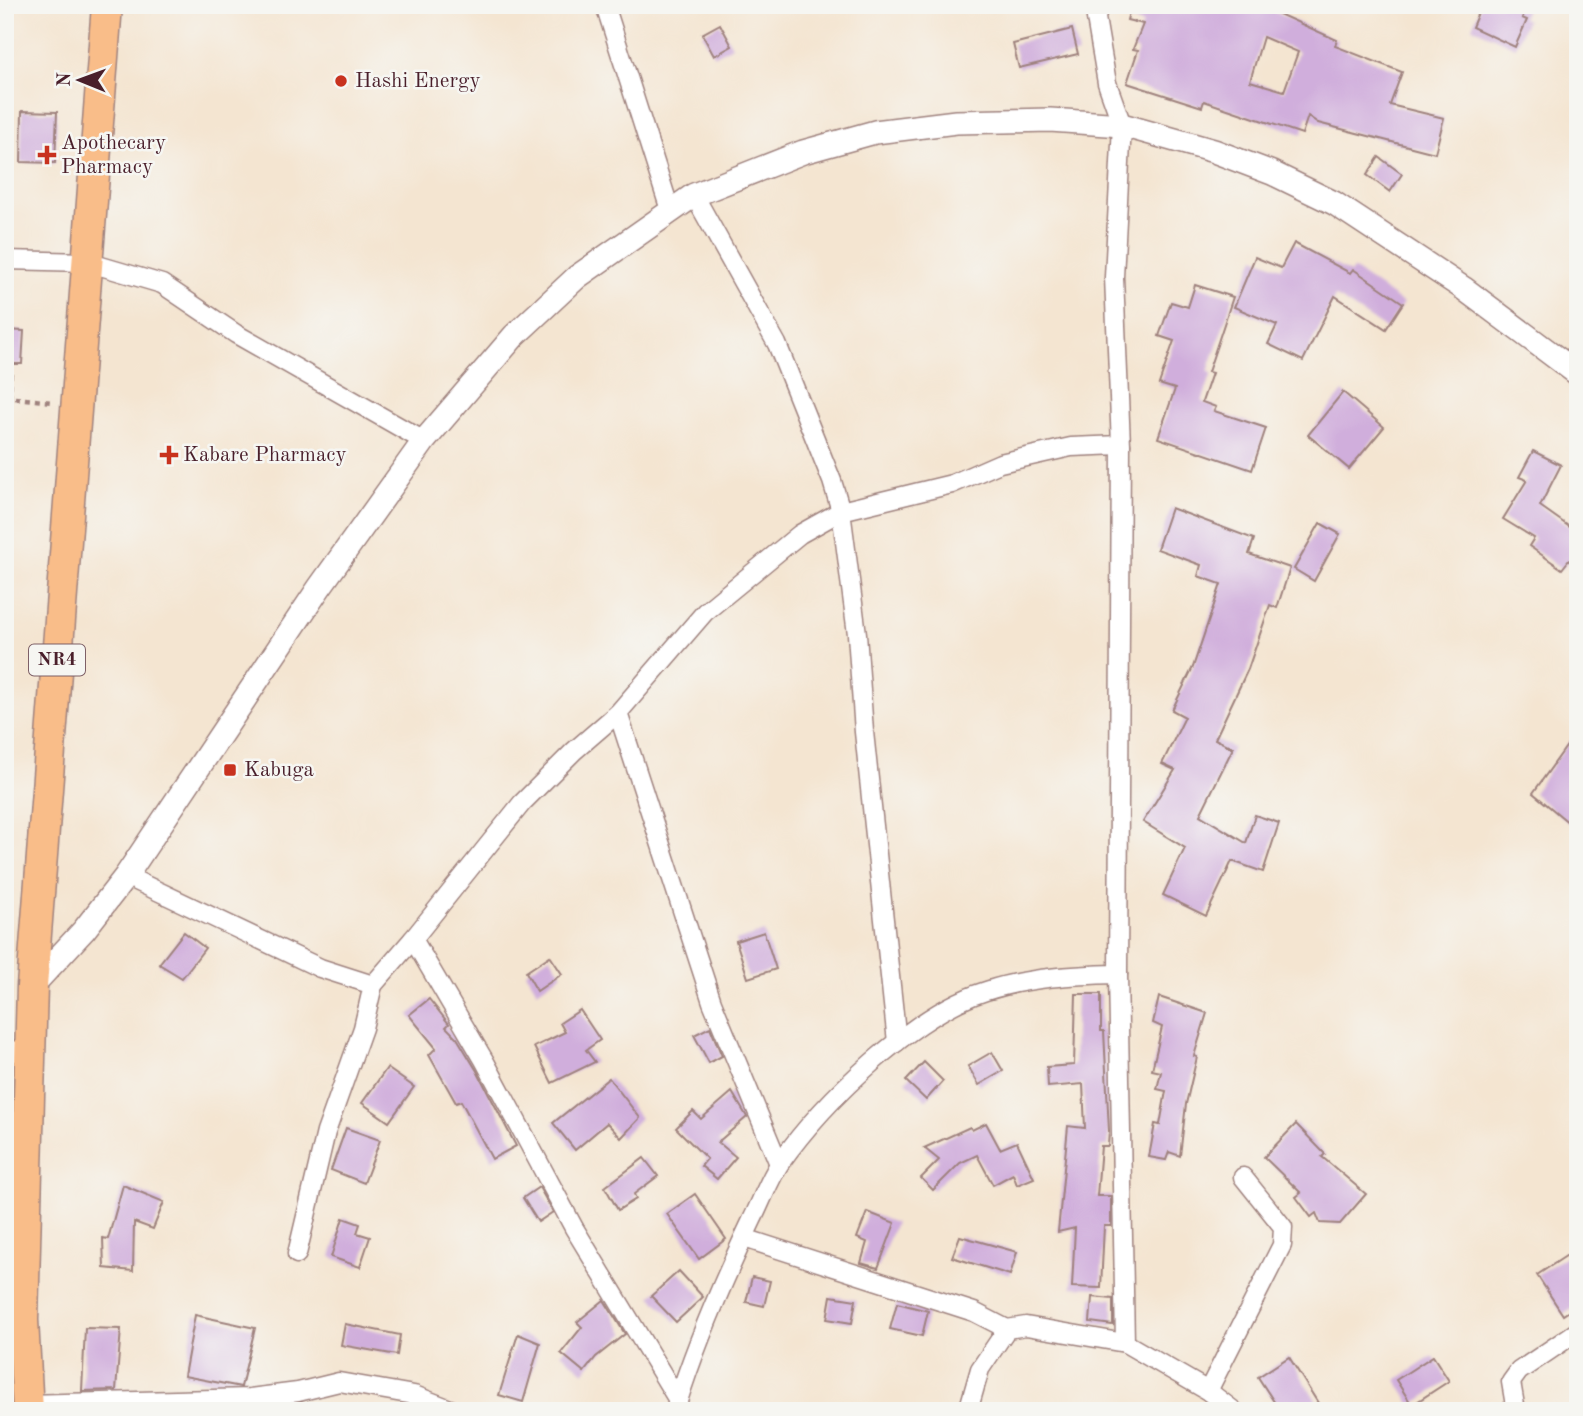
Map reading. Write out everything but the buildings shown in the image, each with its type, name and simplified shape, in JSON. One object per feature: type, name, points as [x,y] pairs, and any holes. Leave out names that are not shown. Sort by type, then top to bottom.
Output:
[{"type":"highway","name":"NR4","points":[[28,1408],[23,1320],[18,1052],[32,986],[107,5]]},
{"type":"street","points":[[605,5],[670,210]]},
{"type":"street","points":[[1099,5],[1097,18],[1107,83],[1122,125],[1114,277],[1121,445],[1118,974],[1125,1343]]},
{"type":"street","points":[[32,986],[84,930],[127,876],[319,587],[424,441],[514,336],[577,277],[694,195],[803,152],[875,132],[983,121],[1050,120],[1122,125],[1272,173],[1334,203],[1463,288],[1578,374]]},
{"type":"street","points":[[694,195],[777,344],[832,481],[841,511],[857,634],[864,732],[897,1042]]},
{"type":"street","points":[[5,260],[87,262],[162,284],[236,334],[424,441]]},
{"type":"street","points":[[297,1254],[326,1132],[363,1028],[373,985],[522,803],[574,751],[618,713],[705,612],[800,534],[841,511],[952,484],[1000,463],[1036,454],[1071,447],[1121,445]]},
{"type":"street","points":[[618,713],[712,1002],[779,1164]]},
{"type":"street","points":[[127,876],[320,968],[373,985]]},
{"type":"street","points":[[412,939],[484,1060],[573,1228],[677,1406]]},
{"type":"street","points":[[677,1406],[702,1331],[779,1164],[822,1113],[897,1042],[944,1012],[984,991],[1044,979],[1118,974]]},
{"type":"street","points":[[1208,1391],[1282,1245],[1283,1227],[1243,1177]]},
{"type":"street","points":[[744,1238],[974,1312],[1007,1329],[1027,1326],[1125,1343],[1208,1391],[1234,1411]]},
{"type":"street","points":[[968,1411],[980,1369],[1007,1329]]},
{"type":"street","points":[[1516,1411],[1511,1382],[1519,1371],[1578,1331]]},
{"type":"street","points":[[28,1408],[250,1398],[339,1382],[414,1395],[455,1411]]},
{"type":"path","points":[[11,369],[8,398],[76,405]]},
{"type":"place","name":"Hashi Energy","points":[[341,81]]},
{"type":"place","name":"Apothecary Pharmacy","points":[[47,155]]},
{"type":"place","name":"Kabare Pharmacy","points":[[169,455]]},
{"type":"place","name":"Kabuga","points":[[230,770]]}]
